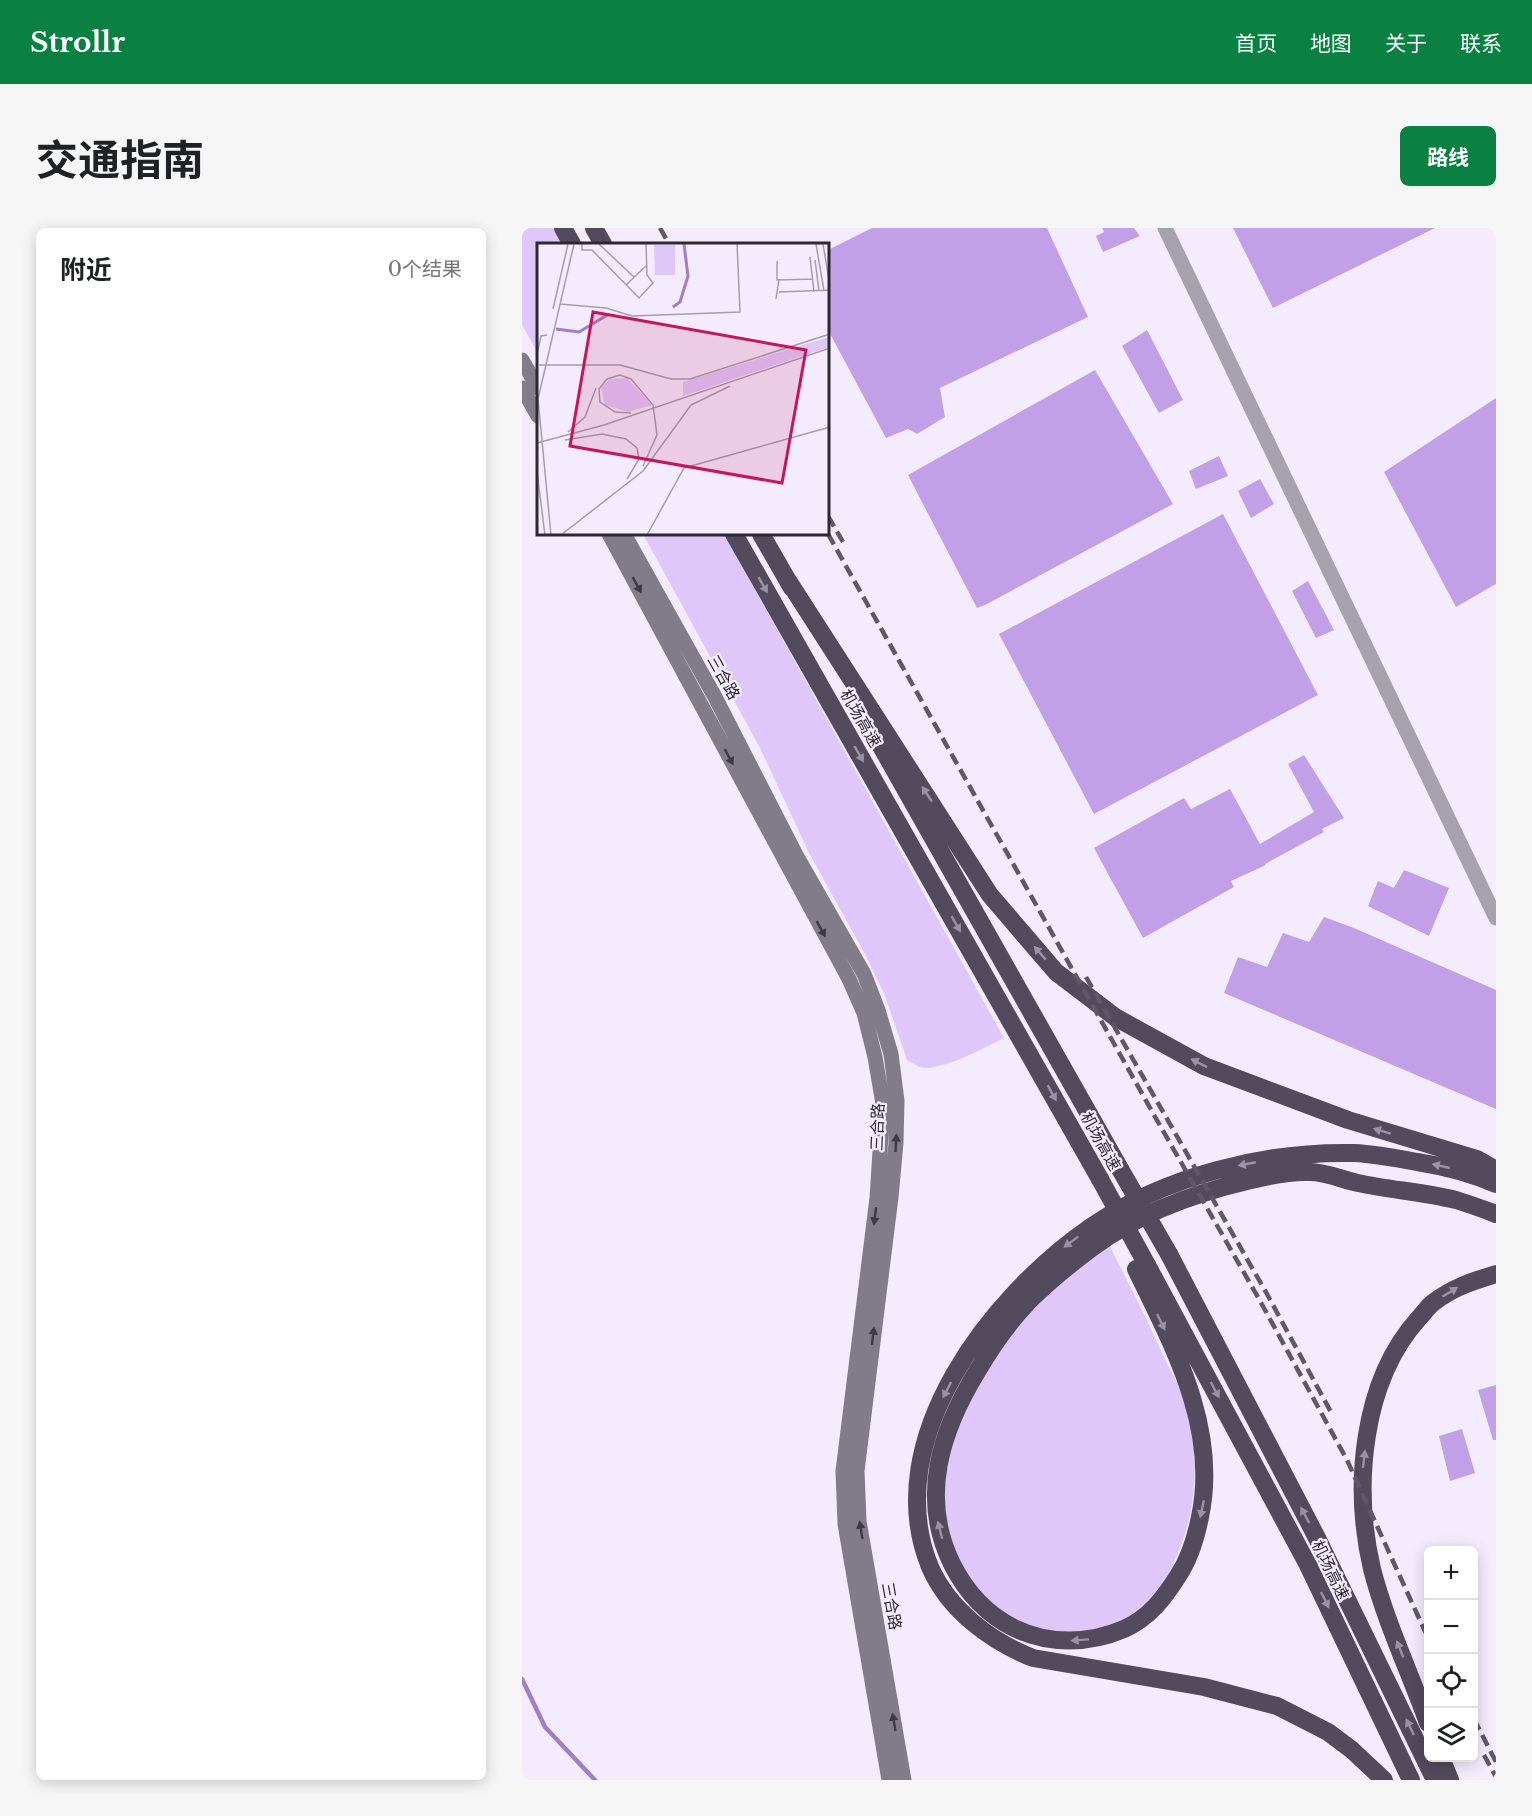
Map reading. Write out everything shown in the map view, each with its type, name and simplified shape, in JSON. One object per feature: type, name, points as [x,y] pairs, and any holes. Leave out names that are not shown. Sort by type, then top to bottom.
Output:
[{"type":"highway","points":[[563,228],[571,243]]},
{"type":"highway","points":[[594,228],[602,243]]},
{"type":"highway","name":"机场高速","points":[[735,536],[1100,1179],[1142,1267],[1308,1565],[1411,1780]]},
{"type":"highway","name":"机场高速","points":[[762,536],[1169,1254],[1317,1538],[1435,1780]]},
{"type":"highway","points":[[787,579],[990,895],[1056,972],[1115,1017],[1204,1066],[1348,1120],[1477,1159],[1496,1170]]},
{"type":"highway","points":[[1384,1780],[1352,1750],[1328,1732],[1277,1706],[1204,1687],[1033,1658],[1011,1649],[984,1631],[963,1615],[946,1595],[924,1552],[919,1524],[917,1489],[920,1462],[944,1395],[965,1358],[994,1316],[1029,1276],[1066,1245],[1093,1225],[1128,1205],[1168,1186],[1207,1172],[1254,1162],[1309,1155],[1355,1153],[1392,1157],[1442,1166],[1496,1184]]},
{"type":"highway","points":[[1142,1267],[1196,1408],[1204,1448],[1204,1497],[1195,1540],[1183,1569],[1165,1597],[1146,1617],[1107,1636],[1086,1640],[1061,1641],[1036,1636],[1015,1628],[993,1615],[975,1600],[959,1578],[948,1555],[940,1534],[936,1512],[936,1483],[949,1425],[967,1387],[993,1345],[1026,1304],[1104,1239],[1134,1221],[1163,1207],[1214,1189],[1269,1176],[1312,1171],[1358,1183],[1456,1200],[1496,1214]]},
{"type":"highway","points":[[1424,1713],[1372,1569],[1365,1524],[1363,1467],[1368,1431],[1378,1390],[1390,1359],[1408,1330],[1433,1303],[1465,1283],[1496,1274]]},
{"type":"highway","points":[[1443,1762],[1450,1780]]},
{"type":"main road","points":[[522,360],[537,386]]},
{"type":"main road","points":[[522,388],[537,414]]},
{"type":"main road","name":"三合路","points":[[610,536],[849,979],[864,1013],[875,1057],[883,1104],[880,1166],[843,1471],[845,1524],[889,1780]]},
{"type":"main road","name":"三合路","points":[[625,536],[715,697],[796,855],[864,974],[891,1054],[897,1101],[896,1143],[857,1471],[859,1521],[904,1780]]},
{"type":"street","points":[[1165,228],[1496,918]]},
{"type":"shaded area","points":[[522,228],[558,228],[566,243],[537,243],[537,351],[522,325]]},
{"type":"shaded area","points":[[644,536],[725,536],[1004,1038],[962,1058],[938,1066],[919,1067],[907,1060],[885,996],[866,956],[809,853],[760,748]]},
{"type":"shaded area","points":[[1109,1245],[1185,1401],[1194,1446],[1192,1506],[1182,1544],[1174,1562],[1162,1584],[1146,1603],[1126,1618],[1104,1629],[1069,1633],[1023,1624],[995,1609],[983,1599],[973,1587],[951,1541],[944,1518],[942,1494],[953,1437],[979,1381],[995,1355],[1013,1330],[1053,1288]]},
{"type":"building","points":[[872,228],[1047,228],[1088,317],[940,388],[945,417],[917,434],[908,429],[886,438],[830,334],[830,249]]},
{"type":"building","points":[[1102,228],[1134,228],[1140,236],[1103,252],[1096,236],[1104,232]]},
{"type":"building","points":[[1233,228],[1435,228],[1273,308]]},
{"type":"building","points":[[1147,330],[1183,400],[1159,413],[1122,346]]},
{"type":"building","points":[[1095,370],[1173,504],[977,608],[908,475]]},
{"type":"building","points":[[1496,398],[1496,584],[1456,607],[1384,472]]},
{"type":"building","points":[[1219,456],[1228,476],[1196,489],[1189,471]]},
{"type":"building","points":[[1260,479],[1274,504],[1251,518],[1238,491]]},
{"type":"building","points":[[1223,514],[1318,695],[1094,814],[999,634]]},
{"type":"building","points":[[1308,581],[1334,630],[1316,638],[1292,591]]},
{"type":"building","points":[[1304,755],[1344,818],[1322,829],[1324,832],[1266,865],[1231,881],[1234,887],[1143,938],[1094,848],[1184,798],[1191,809],[1230,789],[1260,844],[1314,812],[1288,764]]},
{"type":"building","points":[[1404,870],[1449,888],[1429,936],[1368,906],[1378,881],[1394,888]]},
{"type":"building","points":[[1324,917],[1496,990],[1496,1109],[1224,993],[1238,957],[1267,967],[1283,933],[1309,942]]},
{"type":"building","points":[[1496,1385],[1496,1440],[1493,1440],[1478,1390]]},
{"type":"building","points":[[1462,1429],[1475,1473],[1450,1481],[1439,1436]]},
{"type":"waterway","points":[[522,1679],[545,1727],[595,1780]]},
{"type":"railway","points":[[660,228],[668,243]]},
{"type":"railway","points":[[830,519],[843,542]]},
{"type":"railway","points":[[829,536],[1259,1299],[1347,1460],[1424,1629]]},
{"type":"railway","points":[[1086,977],[1267,1294],[1332,1414]]},
{"type":"railway","points":[[1478,1727],[1496,1762]]},
{"type":"railway","points":[[1484,1755],[1496,1777]]}]
